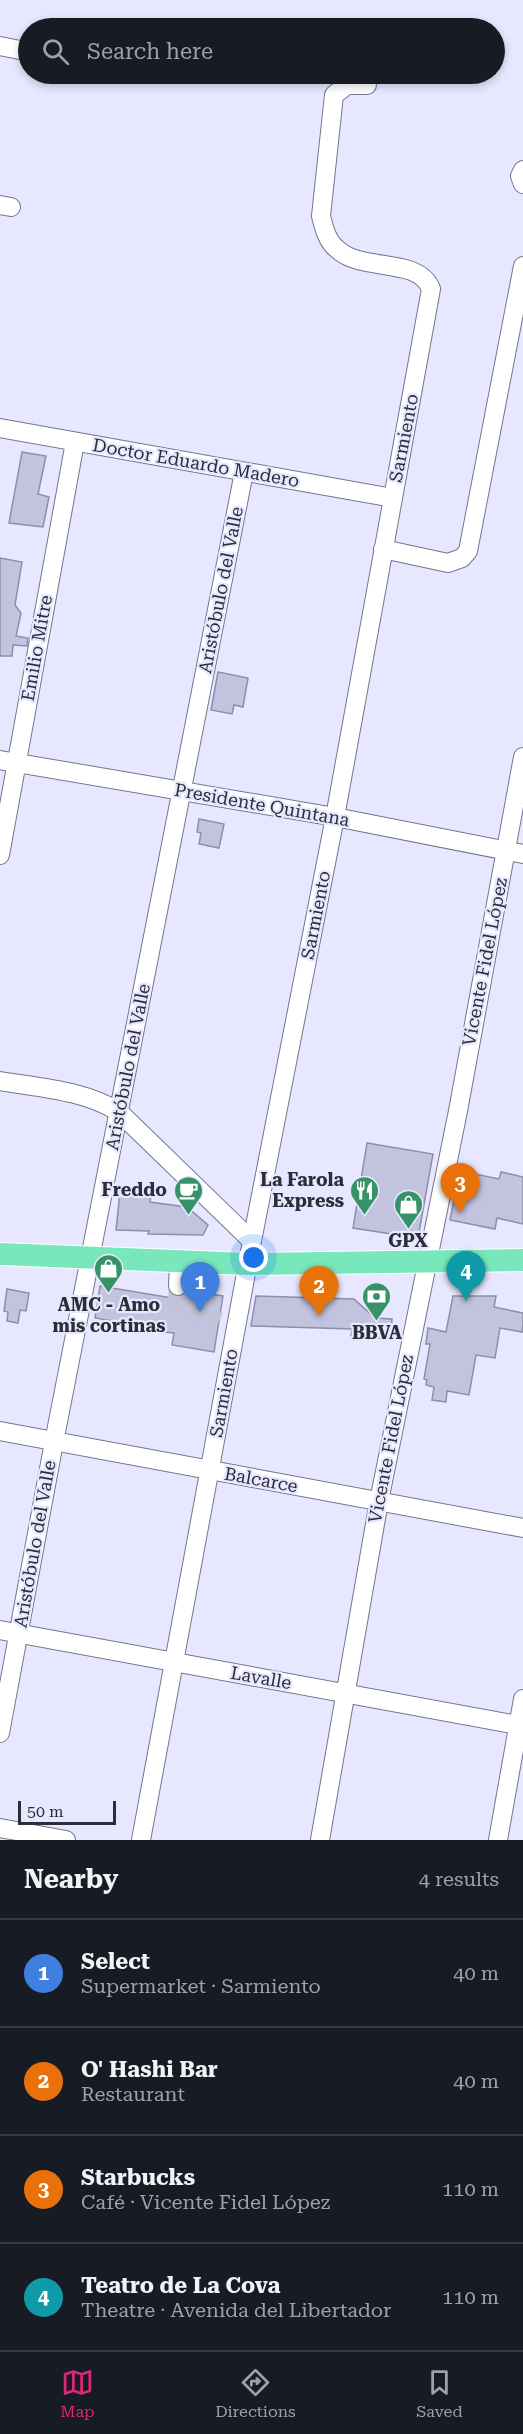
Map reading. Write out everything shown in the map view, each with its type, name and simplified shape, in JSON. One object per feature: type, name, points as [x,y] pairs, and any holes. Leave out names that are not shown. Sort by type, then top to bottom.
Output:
[{"type":"main road","points":[[0,1254],[248,1264],[523,1260]]},
{"type":"street","points":[[0,46],[18,50]]},
{"type":"street","name":"Sarmiento","points":[[141,1840],[252,1241],[335,817],[431,289],[427,279],[418,272],[353,260],[337,249],[326,235],[321,216],[334,95],[347,85],[367,85]]},
{"type":"street","points":[[523,170],[520,176],[523,184]]},
{"type":"street","points":[[383,549],[448,563],[462,558],[468,551],[523,266]]},
{"type":"street","name":"Doctor Eduardo Madero","points":[[0,428],[393,498]]},
{"type":"street","name":"Emilio Mitre","points":[[0,855],[8,761],[75,442]]},
{"type":"street","name":"Aristóbulo del Valle","points":[[0,1734],[54,1442],[244,472]]},
{"type":"street","name":"Vicente Fidel López","points":[[320,1840],[379,1501],[426,1262],[514,852],[523,757]]},
{"type":"street","name":"Presidente Quintana","points":[[8,761],[335,817],[514,852]]},
{"type":"street","points":[[0,1081],[83,1095],[119,1113],[252,1241]]},
{"type":"street","points":[[178,1286],[190,1261]]},
{"type":"street","points":[[190,1261],[199,1292]]},
{"type":"street","points":[[219,1321],[235,1331]]},
{"type":"street","name":"Balcarce","points":[[0,1431],[523,1528]]},
{"type":"street","name":"Lavalle","points":[[0,1630],[521,1726]]},
{"type":"street","points":[[498,1840],[521,1726],[523,1699]]},
{"type":"street","points":[[0,1828],[66,1840]]},
{"type":"building","points":[[22,452],[46,456],[38,494],[49,497],[43,527],[9,523]]},
{"type":"building","points":[[0,558],[22,562],[15,605],[21,613],[16,636],[28,638],[27,646],[13,645],[12,656],[0,656]]},
{"type":"building","points":[[218,672],[248,678],[243,707],[234,705],[232,714],[211,710]]},
{"type":"building","points":[[199,819],[224,824],[219,848],[199,844],[201,833],[197,832]]},
{"type":"building","points":[[367,1143],[433,1154],[418,1238],[353,1228]]},
{"type":"building","points":[[460,1171],[499,1179],[501,1172],[523,1177],[523,1224],[497,1218],[495,1229],[450,1220]]},
{"type":"building","points":[[127,1186],[152,1191],[150,1202],[187,1207],[208,1225],[203,1235],[148,1234],[149,1231],[116,1230],[120,1192]]},
{"type":"building","points":[[100,1286],[178,1299],[188,1291],[192,1301],[198,1303],[208,1299],[210,1294],[223,1296],[214,1352],[172,1345],[174,1333],[163,1332],[164,1326],[125,1319],[125,1323],[95,1318]]},
{"type":"building","points":[[7,1289],[29,1293],[26,1311],[20,1310],[18,1323],[7,1321],[8,1312],[4,1311]]},
{"type":"building","points":[[256,1296],[354,1299],[375,1318],[392,1319],[391,1339],[351,1336],[352,1329],[251,1326]]},
{"type":"building","points":[[453,1296],[496,1296],[494,1307],[523,1313],[523,1324],[522,1332],[500,1328],[495,1358],[476,1355],[469,1395],[447,1391],[446,1402],[432,1400],[434,1387],[426,1385],[427,1380],[424,1379],[430,1344],[426,1344],[428,1328],[446,1332]]},
{"type":"tunnel","points":[[178,1286],[177,1301],[219,1321]]},
{"type":"place","name":"Starbucks","points":[[460,1213]]},
{"type":"place","name":"Freddo","points":[[188,1216]]},
{"type":"place","name":"La Farola Express","points":[[365,1216]]},
{"type":"place","name":"GPX","points":[[408,1230]]},
{"type":"place","name":"AMC - Amo mis cortinas","points":[[109,1294]]},
{"type":"place","name":"Teatro de La Cova","points":[[466,1301]]},
{"type":"place","name":"Select","points":[[200,1312]]},
{"type":"place","name":"O' Hashi Bar","points":[[319,1316]]},
{"type":"place","name":"BBVA","points":[[377,1322]]}]
